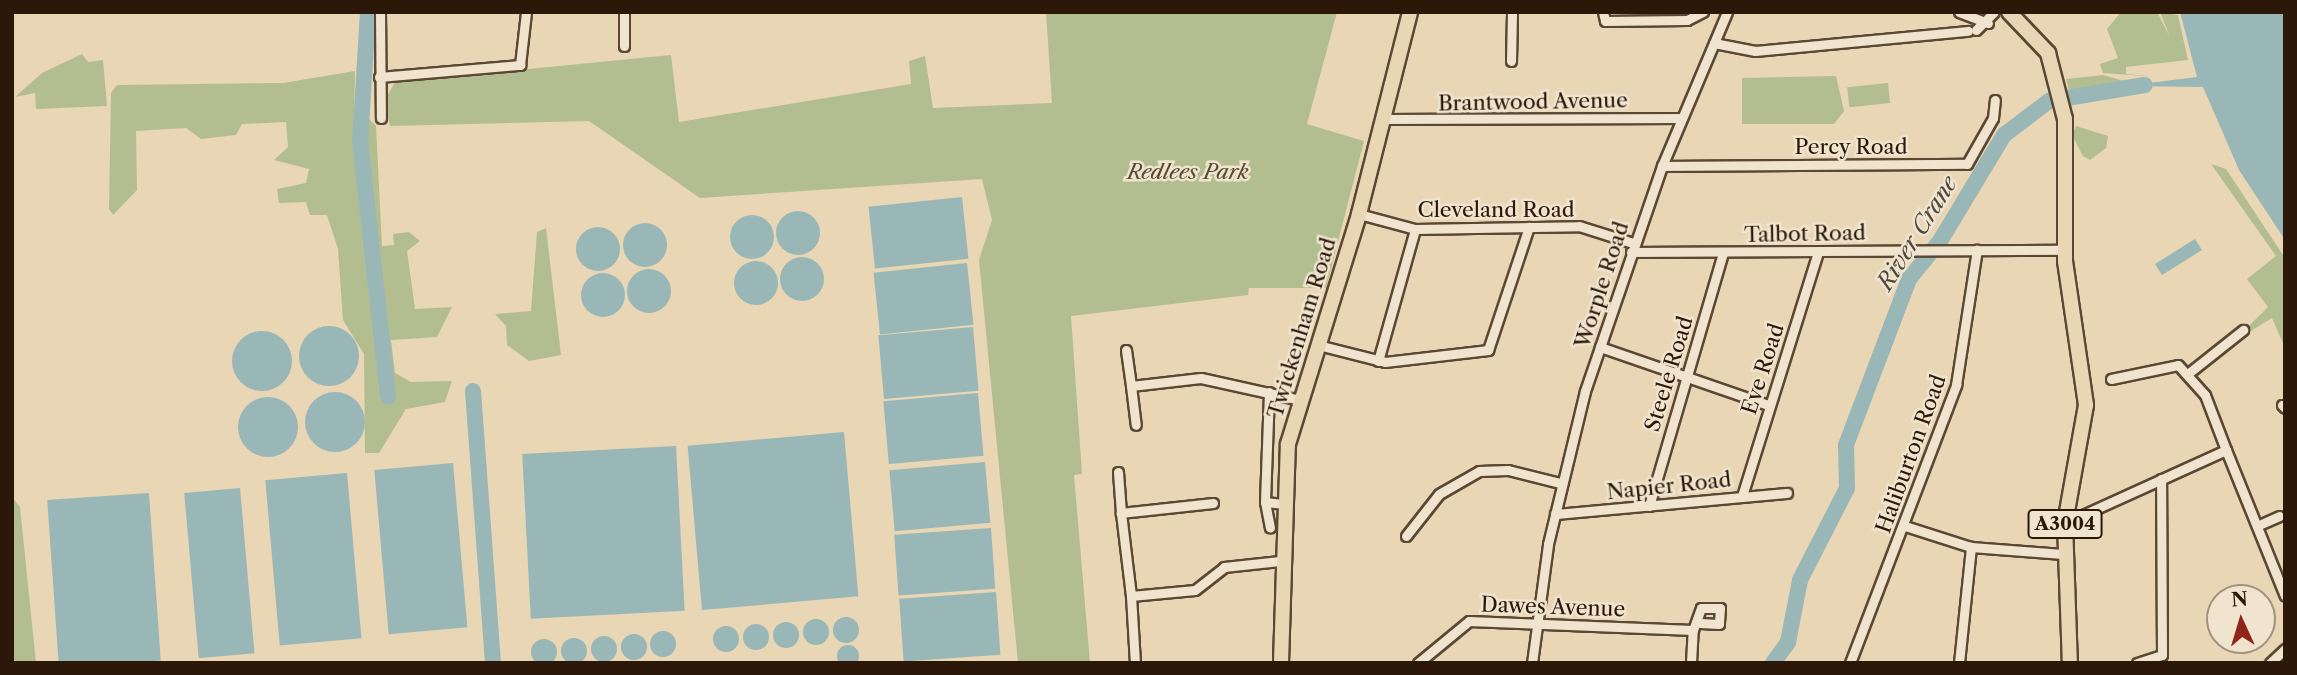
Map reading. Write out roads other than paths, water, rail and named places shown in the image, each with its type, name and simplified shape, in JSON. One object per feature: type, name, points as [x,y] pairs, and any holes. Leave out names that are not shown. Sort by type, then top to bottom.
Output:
[{"type":"main road","name":"Twickenham Road","points":[[1281,663],[1280,561],[1283,503],[1300,400],[1359,214],[1410,12]]},
{"type":"main road","name":"A3004","points":[[2013,13],[2041,43],[2059,83],[2065,113],[2064,250],[2086,405],[2065,523],[2063,554],[2070,663]]},
{"type":"street","points":[[380,12],[381,118]]},
{"type":"street","points":[[379,77],[520,65],[526,12]]},
{"type":"street","points":[[624,12],[624,46]]},
{"type":"street","points":[[1511,61],[1512,12]]},
{"type":"street","points":[[1603,12],[1605,21],[1687,20],[1703,12]]},
{"type":"street","name":"Worple Road","points":[[1532,663],[1534,623],[1560,483],[1600,347],[1662,166],[1727,12]]},
{"type":"street","points":[[1959,12],[1988,23]]},
{"type":"street","points":[[1714,43],[1755,51],[1966,29],[1988,23],[1994,12]]},
{"type":"street","name":"Percy Road","points":[[1662,166],[1968,164],[1993,118],[1995,100]]},
{"type":"street","name":"Brantwood Avenue","points":[[1385,119],[1682,118]]},
{"type":"street","name":"Cleveland Road","points":[[1359,214],[1415,229],[1579,226],[1632,248]]},
{"type":"street","points":[[1318,345],[1378,361],[1488,350],[1529,227]]},
{"type":"street","points":[[1378,361],[1415,229]]},
{"type":"street","name":"Talbot Road","points":[[1632,248],[1723,253],[1923,249],[2064,250]]},
{"type":"street","name":"Haliburton Road","points":[[1850,663],[1906,526],[1956,385],[1977,250]]},
{"type":"street","name":"Eve Road","points":[[1742,496],[1768,405],[1818,252]]},
{"type":"street","name":"Steele Road","points":[[1649,506],[1723,253]]},
{"type":"street","points":[[2190,372],[2243,330]]},
{"type":"street","points":[[1600,347],[1768,405]]},
{"type":"street","points":[[1126,350],[1136,425]]},
{"type":"street","points":[[2110,379],[2178,365],[2190,372],[2259,525],[2285,596]]},
{"type":"street","points":[[1132,386],[1201,378],[1300,400]]},
{"type":"street","points":[[1269,392],[1265,502],[1270,528]]},
{"type":"street","points":[[2065,523],[2226,450]]},
{"type":"street","points":[[1406,536],[1439,494],[1479,471],[1508,470],[1560,483]]},
{"type":"street","points":[[1118,472],[1135,663]]},
{"type":"street","points":[[2137,663],[2162,655],[2161,479]]},
{"type":"street","name":"Napier Road","points":[[1555,514],[1787,493]]},
{"type":"street","points":[[1265,502],[1283,503]]},
{"type":"street","points":[[1121,513],[1213,503]]},
{"type":"street","points":[[2259,525],[2279,516]]},
{"type":"street","points":[[1906,526],[1971,547],[2063,554]]},
{"type":"street","points":[[1959,663],[1971,547]]},
{"type":"street","points":[[1131,596],[1195,590],[1224,567],[1280,561]]},
{"type":"street","name":"Dawes Avenue","points":[[1418,663],[1462,624],[1534,623],[1696,626],[1691,663]]},
{"type":"street","points":[[2270,663],[2284,648]]},
{"type":"water","points":[[2180,12],[2285,12],[2285,240],[2239,170],[2203,87],[2124,86],[2197,77]]},
{"type":"water","points":[[962,197],[968,259],[875,268],[869,207]]},
{"type":"water","points":[[798,211],[813,218],[820,233],[813,248],[798,255],[783,248],[776,233],[783,218]]},
{"type":"water","points":[[752,215],[767,222],[774,237],[767,252],[752,259],[737,252],[730,237],[737,222]]},
{"type":"water","points":[[645,223],[660,230],[667,245],[660,260],[645,267],[630,260],[623,245],[630,230]]},
{"type":"water","points":[[598,227],[613,234],[620,249],[613,264],[598,271],[583,264],[576,249],[583,234]]},
{"type":"water","points":[[2195,239],[2202,250],[2162,275],[2155,264]]},
{"type":"water","points":[[802,257],[817,264],[824,279],[817,294],[802,301],[787,294],[780,279],[787,264]]},
{"type":"water","points":[[756,261],[771,268],[778,283],[771,298],[756,305],[741,298],[734,283],[741,268]]},
{"type":"water","points":[[967,263],[973,325],[880,334],[874,273]]},
{"type":"water","points":[[649,269],[664,276],[671,291],[664,306],[649,313],[634,306],[627,291],[634,276]]},
{"type":"water","points":[[603,273],[618,280],[625,295],[618,310],[603,317],[588,310],[581,295],[588,280]]},
{"type":"water","points":[[329,326],[350,335],[359,356],[350,377],[329,386],[308,377],[299,356],[308,335]]},
{"type":"water","points":[[973,327],[979,391],[884,399],[878,335]]},
{"type":"water","points":[[262,331],[283,340],[292,361],[283,382],[262,391],[241,382],[232,361],[241,340]]},
{"type":"water","points":[[335,392],[356,401],[365,422],[356,443],[335,452],[314,443],[305,422],[314,401]]},
{"type":"water","points":[[978,393],[983,456],[889,464],[883,401]]},
{"type":"water","points":[[268,397],[289,406],[298,427],[289,448],[268,457],[247,448],[238,427],[247,406]]},
{"type":"water","points":[[844,432],[858,596],[702,610],[688,446]]},
{"type":"water","points":[[676,446],[685,611],[531,619],[522,454]]},
{"type":"water","points":[[985,462],[990,523],[895,531],[889,470]]},
{"type":"water","points":[[453,463],[467,627],[389,634],[374,470]]},
{"type":"water","points":[[347,473],[361,638],[280,646],[265,480]]},
{"type":"water","points":[[240,488],[254,653],[199,658],[184,493]]},
{"type":"water","points":[[149,493],[161,661],[59,663],[47,500]]},
{"type":"water","points":[[991,528],[995,589],[898,596],[894,535]]},
{"type":"water","points":[[996,592],[1000,655],[904,662],[899,599]]},
{"type":"water","points":[[846,617],[855,621],[859,630],[855,639],[846,643],[837,639],[833,630],[837,621]]},
{"type":"water","points":[[816,619],[825,623],[829,632],[825,641],[816,645],[807,641],[803,632],[807,623]]},
{"type":"water","points":[[786,622],[795,626],[799,635],[795,644],[786,648],[777,644],[773,635],[777,626]]},
{"type":"water","points":[[756,624],[765,628],[769,637],[765,646],[756,650],[747,646],[743,637],[747,628]]},
{"type":"water","points":[[726,626],[735,630],[739,639],[735,648],[726,652],[717,648],[713,639],[717,630]]},
{"type":"water","points":[[663,631],[672,635],[676,644],[672,653],[663,657],[654,653],[650,644],[654,635]]},
{"type":"water","points":[[634,634],[643,638],[647,647],[643,656],[634,660],[625,656],[621,647],[625,638]]},
{"type":"water","points":[[604,636],[613,640],[617,649],[613,658],[604,662],[595,658],[591,649],[595,640]]},
{"type":"water","points":[[574,638],[583,642],[587,651],[583,660],[574,664],[565,660],[561,651],[565,642]]},
{"type":"water","points":[[544,639],[553,643],[557,652],[553,661],[544,665],[535,661],[531,652],[535,643]]},
{"type":"water","points":[[848,645],[856,648],[859,656],[856,664],[848,667],[840,664],[837,656],[840,648]]},
{"type":"waterway","points":[[368,12],[360,142],[388,396]]},
{"type":"waterway","name":"River Crane","points":[[1773,663],[1788,642],[1800,580],[1847,488],[1846,445],[1909,279],[1940,241],[2004,135],[2049,101],[2145,85]]},
{"type":"waterway","points":[[473,391],[493,663]]},
{"type":"park label","name":"Redlees Park","points":[[1188,172]]}]
